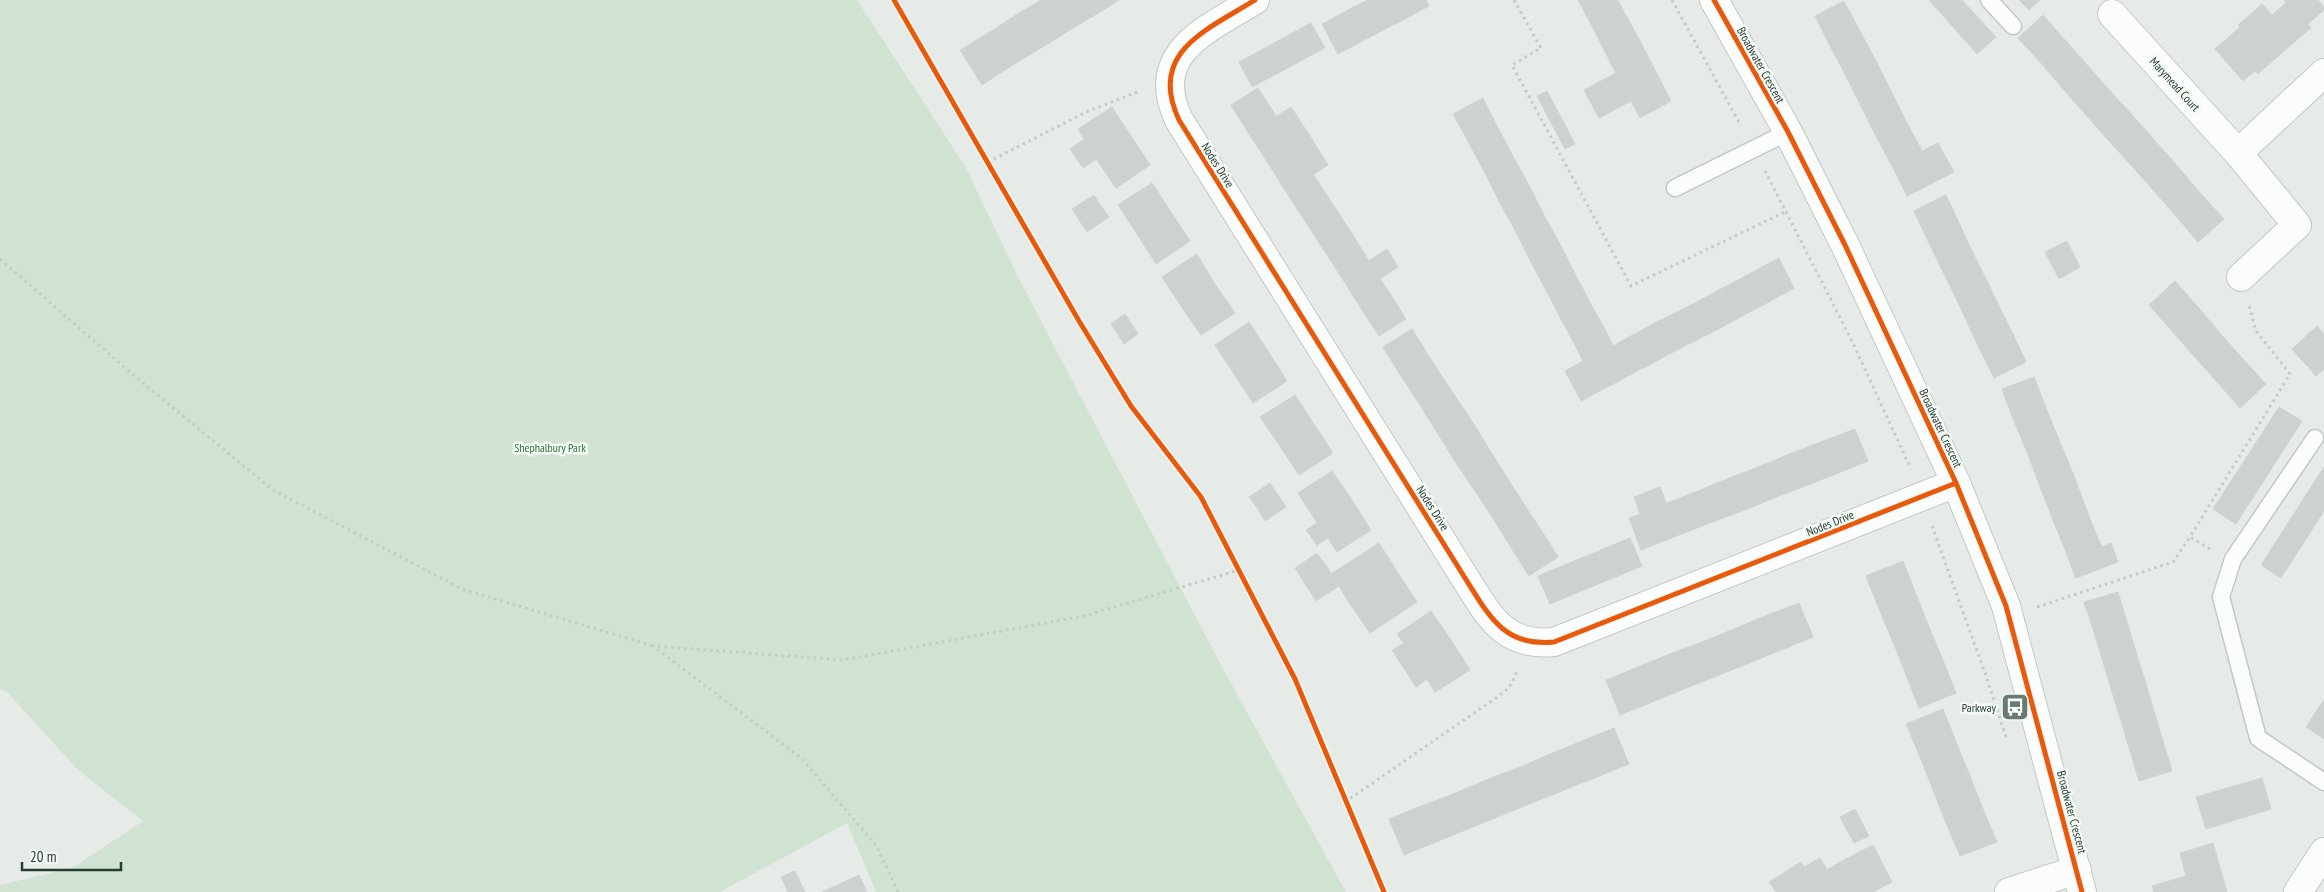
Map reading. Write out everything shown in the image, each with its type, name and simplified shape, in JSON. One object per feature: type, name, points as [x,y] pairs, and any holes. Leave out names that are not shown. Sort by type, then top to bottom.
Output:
[{"type":"street","name":"Nodes Drive","points":[[1255,0],[1197,36],[1178,55],[1169,91],[1172,106],[1465,578],[1489,616],[1500,628],[1518,639],[1530,642],[1554,642],[1956,483]]},
{"type":"street","name":"Broadwater Crescent","points":[[1714,0],[1788,132],[1845,245],[1956,483],[2009,616],[2080,881]]},
{"type":"street","name":"Marymead Court","points":[[2112,14],[2238,153],[2297,225],[2241,277]]},
{"type":"street","points":[[2238,153],[2324,73]]},
{"type":"street","points":[[2298,892],[2324,852]]},
{"type":"street","points":[[2010,892],[2080,881]]},
{"type":"lane","points":[[1989,0],[2013,26]]},
{"type":"lane","points":[[1675,188],[1788,132]]},
{"type":"lane","points":[[2315,438],[2232,562],[2221,597],[2258,738],[2324,782]]},
{"type":"path","points":[[1514,0],[1541,48],[1512,65],[1631,286],[1787,211]]},
{"type":"path","points":[[1672,0],[1787,211],[1851,338],[1924,497],[1935,538],[1986,673],[2008,743]]},
{"type":"path","points":[[988,162],[1086,112],[1171,80]]},
{"type":"path","points":[[984,154],[993,170]]},
{"type":"path","points":[[0,259],[131,373],[274,490],[462,590],[653,646],[842,660],[1084,616],[1239,570]]},
{"type":"path","points":[[2009,616],[2173,562],[2290,374],[2256,331],[2241,277]]},
{"type":"path","points":[[2190,537],[2232,562]]},
{"type":"path","points":[[1234,562],[1243,579]]},
{"type":"path","points":[[1345,802],[1509,688],[1530,642]]},
{"type":"path","points":[[653,646],[801,758],[876,845],[898,892]]},
{"type":"path","points":[[1341,793],[1349,811]]},
{"type":"green space","name":"Shephalbury Park","points":[[0,0],[857,0],[965,166],[1018,277],[1222,667],[1346,892],[876,892],[847,823],[720,892],[0,892],[0,885],[72,868],[143,821],[78,770],[8,693],[0,689]]},
{"type":"building","points":[[1041,0],[1052,0],[1070,30],[1041,48],[1019,13]]},
{"type":"building","points":[[1052,0],[1093,0],[1100,12],[1070,30]]},
{"type":"building","points":[[1093,0],[1119,0],[1100,12]]},
{"type":"building","points":[[1368,0],[1387,0],[1399,22],[1368,38],[1352,8]]},
{"type":"building","points":[[1387,0],[1426,0],[1429,6],[1399,22]]},
{"type":"building","points":[[1578,0],[1618,0],[1623,10],[1592,26]]},
{"type":"building","points":[[1929,0],[1962,0],[1996,37],[1977,54]]},
{"type":"building","points":[[2019,0],[2040,0],[2029,10]]},
{"type":"building","points":[[2284,0],[2318,0],[2324,7],[2324,10],[2308,24],[2311,28],[2284,51],[2252,13],[2262,4],[2272,15],[2286,3]]},
{"type":"building","points":[[1844,1],[1860,31],[1830,46],[1815,16]]},
{"type":"building","points":[[1352,8],[1368,38],[1338,54],[1322,24]]},
{"type":"building","points":[[1623,10],[1639,39],[1607,56],[1592,26]]},
{"type":"building","points":[[1019,13],[1041,48],[1011,66],[990,32]]},
{"type":"building","points":[[2252,13],[2284,51],[2258,74],[2255,71],[2243,81],[2215,49],[2240,27],[2238,25]]},
{"type":"building","points":[[2043,15],[2066,41],[2041,63],[2018,38]]},
{"type":"building","points":[[1311,23],[1325,48],[1252,87],[1239,62]]},
{"type":"building","points":[[1860,31],[1876,61],[1846,76],[1830,46]]},
{"type":"building","points":[[990,32],[1011,66],[982,85],[960,50]]},
{"type":"building","points":[[1639,39],[1671,101],[1640,118],[1631,101],[1599,118],[1584,90],[1616,73],[1607,56]]},
{"type":"building","points":[[2066,41],[2088,66],[2063,89],[2041,63]]},
{"type":"building","points":[[1876,61],[1891,91],[1861,106],[1846,76]]},
{"type":"building","points":[[2088,66],[2111,92],[2086,115],[2063,89]]},
{"type":"building","points":[[1258,88],[1276,116],[1249,134],[1231,105]]},
{"type":"building","points":[[1547,91],[1575,144],[1565,149],[1537,96]]},
{"type":"building","points":[[1891,91],[1906,121],[1876,136],[1861,106]]},
{"type":"building","points":[[2111,92],[2134,117],[2108,140],[2086,115]]},
{"type":"building","points":[[1483,98],[1498,128],[1469,143],[1453,114]]},
{"type":"building","points":[[1112,107],[1131,136],[1083,168],[1070,149],[1084,139],[1078,129]]},
{"type":"building","points":[[1291,107],[1310,136],[1268,163],[1249,134]]},
{"type":"building","points":[[2134,117],[2157,143],[2131,165],[2108,140]]},
{"type":"building","points":[[1906,121],[1922,151],[1892,166],[1876,136]]},
{"type":"building","points":[[1498,128],[1514,158],[1485,173],[1469,143]]},
{"type":"building","points":[[1131,136],[1150,165],[1116,188],[1096,159]]},
{"type":"building","points":[[1310,136],[1328,165],[1286,192],[1268,163]]},
{"type":"building","points":[[1938,143],[1954,172],[1907,196],[1892,166]]},
{"type":"building","points":[[2157,143],[2179,168],[2154,191],[2131,165]]},
{"type":"building","points":[[1514,158],[1530,187],[1500,203],[1485,173]]},
{"type":"building","points":[[2179,168],[2201,194],[2176,216],[2154,191]]},
{"type":"building","points":[[1313,174],[1332,203],[1305,221],[1286,192]]},
{"type":"building","points":[[1152,183],[1171,212],[1137,234],[1118,205]]},
{"type":"building","points":[[1530,187],[1545,217],[1516,232],[1500,203]]},
{"type":"building","points":[[2201,194],[2224,219],[2198,242],[2176,216]]},
{"type":"building","points":[[1094,195],[1101,206],[1079,220],[1072,209]]},
{"type":"building","points":[[1946,195],[1959,223],[1927,239],[1914,211]]},
{"type":"building","points":[[1332,203],[1351,232],[1323,249],[1305,221]]},
{"type":"building","points":[[1101,206],[1109,217],[1087,232],[1079,220]]},
{"type":"building","points":[[1171,212],[1190,241],[1156,264],[1137,234]]},
{"type":"building","points":[[1545,217],[1561,246],[1531,262],[1516,232]]},
{"type":"building","points":[[1959,223],[1972,251],[1940,266],[1927,239]]},
{"type":"building","points":[[1351,232],[1369,261],[1342,278],[1323,249]]},
{"type":"building","points":[[2067,241],[2080,267],[2059,279],[2045,252]]},
{"type":"building","points":[[1561,246],[1576,276],[1547,292],[1531,262]]},
{"type":"building","points":[[1387,249],[1398,267],[1380,279],[1388,290],[1360,307],[1342,278]]},
{"type":"building","points":[[1972,251],[1986,279],[1954,294],[1940,266]]},
{"type":"building","points":[[1197,254],[1215,284],[1181,306],[1162,277]]},
{"type":"building","points":[[1779,258],[1794,288],[1765,304],[1749,274]]},
{"type":"building","points":[[1749,274],[1765,304],[1735,320],[1719,290]]},
{"type":"building","points":[[1576,276],[1592,306],[1562,321],[1547,292]]},
{"type":"building","points":[[1986,279],[1999,306],[1967,322],[1954,294]]},
{"type":"building","points":[[2175,281],[2198,307],[2171,330],[2149,305]]},
{"type":"building","points":[[1215,284],[1235,313],[1201,335],[1181,306]]},
{"type":"building","points":[[1388,290],[1406,319],[1379,336],[1360,307]]},
{"type":"building","points":[[1719,290],[1735,320],[1705,336],[1689,306]]},
{"type":"building","points":[[1592,306],[1608,335],[1578,351],[1562,321]]},
{"type":"building","points":[[1689,306],[1705,336],[1675,351],[1659,321]]},
{"type":"building","points":[[1999,306],[2013,334],[1980,350],[1967,322]]},
{"type":"building","points":[[2198,307],[2220,333],[2194,356],[2171,330]]},
{"type":"building","points":[[1125,314],[1138,334],[1124,344],[1111,324]]},
{"type":"building","points":[[1659,321],[1675,351],[1645,367],[1629,337]]},
{"type":"building","points":[[1249,322],[1268,351],[1234,374],[1215,345]]},
{"type":"building","points":[[2317,326],[2324,334],[2324,369],[2316,376],[2292,349]]},
{"type":"building","points":[[1412,329],[1430,358],[1401,376],[1383,347]]},
{"type":"building","points":[[2220,333],[2243,359],[2217,382],[2194,356]]},
{"type":"building","points":[[2013,334],[2026,362],[1994,378],[1980,350]]},
{"type":"building","points":[[1608,335],[1613,346],[1629,337],[1645,367],[1581,401],[1565,371],[1583,361],[1578,351]]},
{"type":"building","points":[[1268,351],[1287,381],[1253,403],[1234,374]]},
{"type":"building","points":[[1430,358],[1449,387],[1420,405],[1401,376]]},
{"type":"building","points":[[2243,359],[2266,384],[2240,408],[2217,382]]},
{"type":"building","points":[[2034,377],[2046,408],[2014,421],[2002,389]]},
{"type":"building","points":[[1449,387],[1468,415],[1438,434],[1420,405]]},
{"type":"building","points":[[1295,395],[1314,424],[1280,446],[1260,417]]},
{"type":"building","points":[[2279,407],[2302,421],[2236,524],[2213,509]]},
{"type":"building","points":[[2046,408],[2059,440],[2027,452],[2014,421]]},
{"type":"building","points":[[1468,415],[1486,444],[1456,463],[1438,434]]},
{"type":"building","points":[[1314,424],[1333,453],[1299,475],[1280,446]]},
{"type":"building","points":[[1855,429],[1868,461],[1836,474],[1823,441]]},
{"type":"building","points":[[2059,440],[2072,471],[2039,484],[2027,452]]},
{"type":"building","points":[[1823,441],[1836,474],[1805,486],[1792,453]]},
{"type":"building","points":[[1486,444],[1504,473],[1475,491],[1456,463]]},
{"type":"building","points":[[1792,453],[1805,486],[1774,498],[1761,466]]},
{"type":"building","points":[[1761,466],[1774,498],[1742,511],[1729,478]]},
{"type":"building","points":[[2324,467],[2324,511],[2281,578],[2261,565]]},
{"type":"building","points":[[1332,471],[1352,500],[1317,523],[1298,493]]},
{"type":"building","points":[[2072,471],[2084,503],[2051,515],[2039,484]]},
{"type":"building","points":[[1504,473],[1522,501],[1494,520],[1475,491]]},
{"type":"building","points":[[1729,478],[1742,511],[1710,523],[1698,491]]},
{"type":"building","points":[[1270,483],[1278,495],[1258,509],[1249,497]]},
{"type":"building","points":[[1660,487],[1679,535],[1641,550],[1629,518],[1640,514],[1634,497]]},
{"type":"building","points":[[1698,491],[1710,523],[1679,535],[1667,503]]},
{"type":"building","points":[[1278,495],[1286,507],[1265,521],[1258,509]]},
{"type":"building","points":[[1352,500],[1371,530],[1337,552],[1328,538],[1317,545],[1306,530]]},
{"type":"building","points":[[1522,501],[1541,530],[1512,549],[1494,520]]},
{"type":"building","points":[[2084,503],[2096,534],[2064,547],[2051,515]]},
{"type":"building","points":[[1541,530],[1558,557],[1529,576],[1512,549]]},
{"type":"building","points":[[2096,534],[2102,547],[2111,543],[2118,562],[2076,578],[2064,547]]},
{"type":"building","points":[[1630,538],[1642,566],[1550,604],[1538,576]]},
{"type":"building","points":[[1379,543],[1398,573],[1350,604],[1339,586],[1316,601],[1304,582],[1327,567],[1331,574]]},
{"type":"building","points":[[1317,553],[1327,567],[1304,582],[1295,568]]},
{"type":"building","points":[[1903,561],[1916,594],[1879,609],[1866,576]]},
{"type":"building","points":[[1398,573],[1417,602],[1370,633],[1350,604]]},
{"type":"building","points":[[2118,592],[2127,622],[2094,632],[2084,602]]},
{"type":"building","points":[[1916,594],[1929,627],[1893,642],[1879,609]]},
{"type":"building","points":[[1799,603],[1813,637],[1781,650],[1767,615]]},
{"type":"building","points":[[1431,611],[1451,640],[1405,670],[1392,650],[1404,643],[1397,634]]},
{"type":"building","points":[[1767,615],[1781,650],[1749,663],[1734,629]]},
{"type":"building","points":[[2127,622],[2136,652],[2103,662],[2094,632]]},
{"type":"building","points":[[1929,627],[1943,660],[1906,675],[1893,642]]},
{"type":"building","points":[[1734,629],[1749,663],[1717,676],[1702,642]]},
{"type":"building","points":[[1451,640],[1470,670],[1435,692],[1427,679],[1416,687],[1405,670]]},
{"type":"building","points":[[1702,642],[1717,676],[1684,689],[1670,654]]},
{"type":"building","points":[[2136,652],[2145,681],[2112,692],[2103,662]]},
{"type":"building","points":[[1670,654],[1684,689],[1652,702],[1638,667]]},
{"type":"building","points":[[1943,660],[1956,693],[1919,708],[1906,675]]},
{"type":"building","points":[[1638,667],[1652,702],[1620,715],[1606,680]]},
{"type":"building","points":[[2145,681],[2154,711],[2121,721],[2112,692]]},
{"type":"building","points":[[2324,701],[2324,739],[2306,727]]},
{"type":"building","points":[[1943,709],[1956,742],[1920,757],[1906,724]]},
{"type":"building","points":[[2154,711],[2163,741],[2130,751],[2121,721]]},
{"type":"building","points":[[1614,728],[1629,764],[1597,777],[1582,741]]},
{"type":"building","points":[[1582,741],[1597,777],[1564,790],[1550,754]]},
{"type":"building","points":[[2163,741],[2172,771],[2139,781],[2130,751]]},
{"type":"building","points":[[1956,742],[1970,776],[1933,790],[1920,757]]},
{"type":"building","points":[[1550,754],[1564,790],[1532,803],[1518,768]]},
{"type":"building","points":[[1518,768],[1532,803],[1500,816],[1486,780]]},
{"type":"building","points":[[1970,776],[1983,809],[1946,823],[1933,790]]},
{"type":"building","points":[[2262,778],[2271,809],[2206,829],[2196,797]]},
{"type":"building","points":[[1486,780],[1500,816],[1468,829],[1453,794]]},
{"type":"building","points":[[1453,794],[1468,829],[1436,842],[1421,806]]},
{"type":"building","points":[[1421,806],[1436,842],[1404,855],[1389,819]]},
{"type":"building","points":[[1855,809],[1869,836],[1854,843],[1840,817]]},
{"type":"building","points":[[1983,809],[1997,842],[1960,856],[1946,823]]},
{"type":"building","points":[[2213,843],[2227,892],[2154,892],[2152,886],[2186,876],[2180,853]]},
{"type":"building","points":[[1873,845],[1892,882],[1873,892],[1857,892],[1840,862]]},
{"type":"building","points":[[1820,858],[1827,870],[1840,862],[1857,892],[1818,892],[1804,867]]},
{"type":"building","points":[[1801,862],[1818,892],[1776,892],[1769,882]]},
{"type":"building","points":[[795,871],[805,892],[788,892],[781,877]]},
{"type":"building","points":[[859,875],[867,892],[822,892]]},
{"type":"cycle path","points":[[894,0],[1079,321],[1131,406],[1201,497],[1295,679],[1384,892]]},
{"type":"cycle path","points":[[1255,0],[1201,33],[1176,60],[1171,77],[1171,97],[1179,120],[1482,605],[1500,626],[1510,634],[1537,642],[1554,642],[1956,483]]},
{"type":"cycle path","points":[[1714,0],[1788,132],[1845,245],[1956,483],[2006,606],[2082,892]]},
{"type":"place","name":"Parkway","points":[[2015,707]]}]
